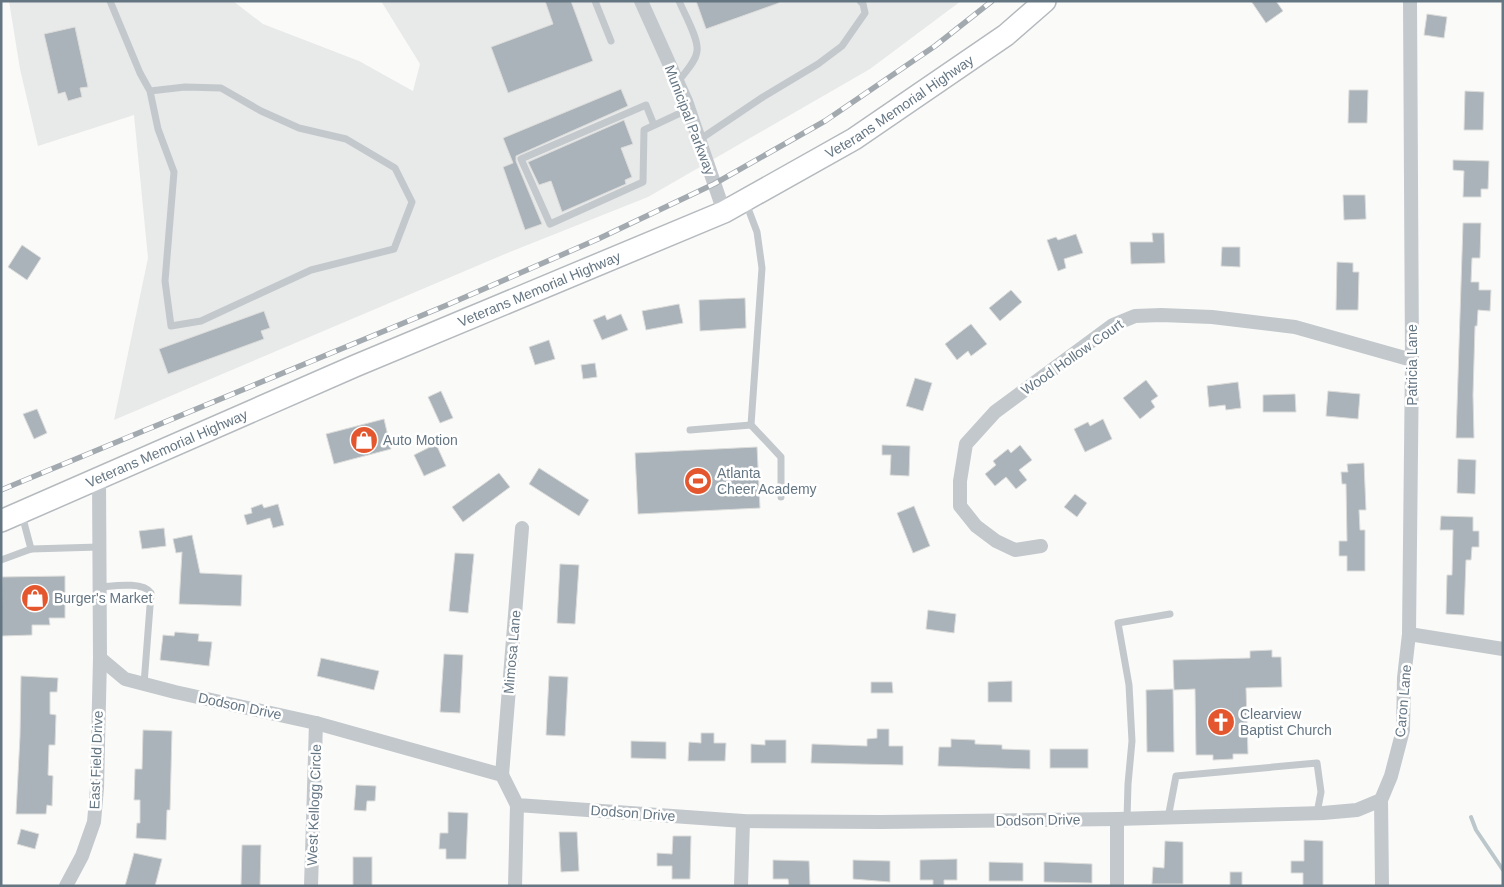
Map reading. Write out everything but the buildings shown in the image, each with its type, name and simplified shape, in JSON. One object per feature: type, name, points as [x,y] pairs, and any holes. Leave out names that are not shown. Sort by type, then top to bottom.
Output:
[{"type":"main road","name":"Veterans Memorial Highway","points":[[1,521],[355,366],[724,212],[854,139],[1006,35],[1046,1]]},
{"type":"street","name":"Municipal Parkway","points":[[641,1],[689,109],[724,212]]},
{"type":"street","name":"Patricia Lane","points":[[1409,634],[1412,360],[1410,1]]},
{"type":"street","name":"Wood Hollow Court","points":[[1041,546],[1015,550],[1002,544],[976,526],[960,506],[960,481],[966,444],[994,412],[1113,325],[1135,316],[1161,315],[1295,326],[1412,360]]},
{"type":"street","points":[[99,479],[100,658]]},
{"type":"street","name":"Mimosa Lane","points":[[502,775],[522,528]]},
{"type":"street","points":[[1409,634],[1503,649]]},
{"type":"street","name":"Caron Lane","points":[[1382,886],[1381,800],[1391,776],[1403,730],[1404,678],[1409,634]]},
{"type":"street","name":"Dodson Drive","points":[[100,658],[125,679],[316,723],[502,775]]},
{"type":"street","name":"East Field Drive","points":[[66,886],[82,856],[94,822],[97,788],[100,658]]},
{"type":"street","name":"West Kellogg Circle","points":[[311,886],[316,723]]},
{"type":"street","points":[[502,775],[518,804],[516,886]]},
{"type":"street","name":"Dodson Drive","points":[[518,804],[743,821],[881,822],[1316,814],[1358,810],[1381,800]]},
{"type":"street","points":[[1117,886],[1122,819]]},
{"type":"street","points":[[742,886],[743,821]]},
{"type":"lane","points":[[110,1],[140,73],[150,91],[158,129],[174,172],[165,281],[171,326],[201,321],[311,270],[394,249],[412,202],[395,168],[346,139],[299,128],[261,111],[221,88],[185,87],[150,91]]},
{"type":"lane","points":[[595,1],[611,41]]},
{"type":"lane","points":[[678,82],[693,61],[697,50],[696,42],[680,1]]},
{"type":"lane","points":[[699,140],[763,97],[818,64],[842,46],[865,13],[863,4],[860,1]]},
{"type":"lane","points":[[654,125],[646,106],[521,159],[550,224],[643,182],[644,130],[689,109]]},
{"type":"lane","points":[[745,200],[757,232],[762,268],[751,425],[781,456],[781,496]]},
{"type":"lane","points":[[690,430],[751,425]]},
{"type":"lane","points":[[22,513],[31,550]]},
{"type":"lane","points":[[1,560],[31,550],[99,547]]},
{"type":"lane","points":[[99,587],[141,586],[148,588],[152,593],[144,684]]},
{"type":"lane","points":[[1122,819],[1128,784],[1132,732],[1129,685],[1118,623],[1170,614]]},
{"type":"lane","points":[[1168,818],[1176,776],[1317,764],[1321,792],[1316,814]]},
{"type":"shaded area","points":[[9,1],[233,1],[263,24],[359,61],[413,91],[420,64],[381,1],[961,1],[870,69],[648,197],[505,254],[114,420],[148,258],[134,115],[38,146],[20,69]]},
{"type":"waterway","points":[[1471,817],[1476,830],[1503,870]]},
{"type":"railway","points":[[1,490],[447,305],[598,239],[714,184],[825,121],[935,46],[992,1]]},
{"type":"place","name":"Auto Motion","points":[[364,440]]},
{"type":"place","name":"Atlanta Cheer Academy","points":[[698,481]]},
{"type":"place","name":"Burger's Market","points":[[35,598]]},
{"type":"place","name":"Clearview Baptist Church","points":[[1221,722]]}]
